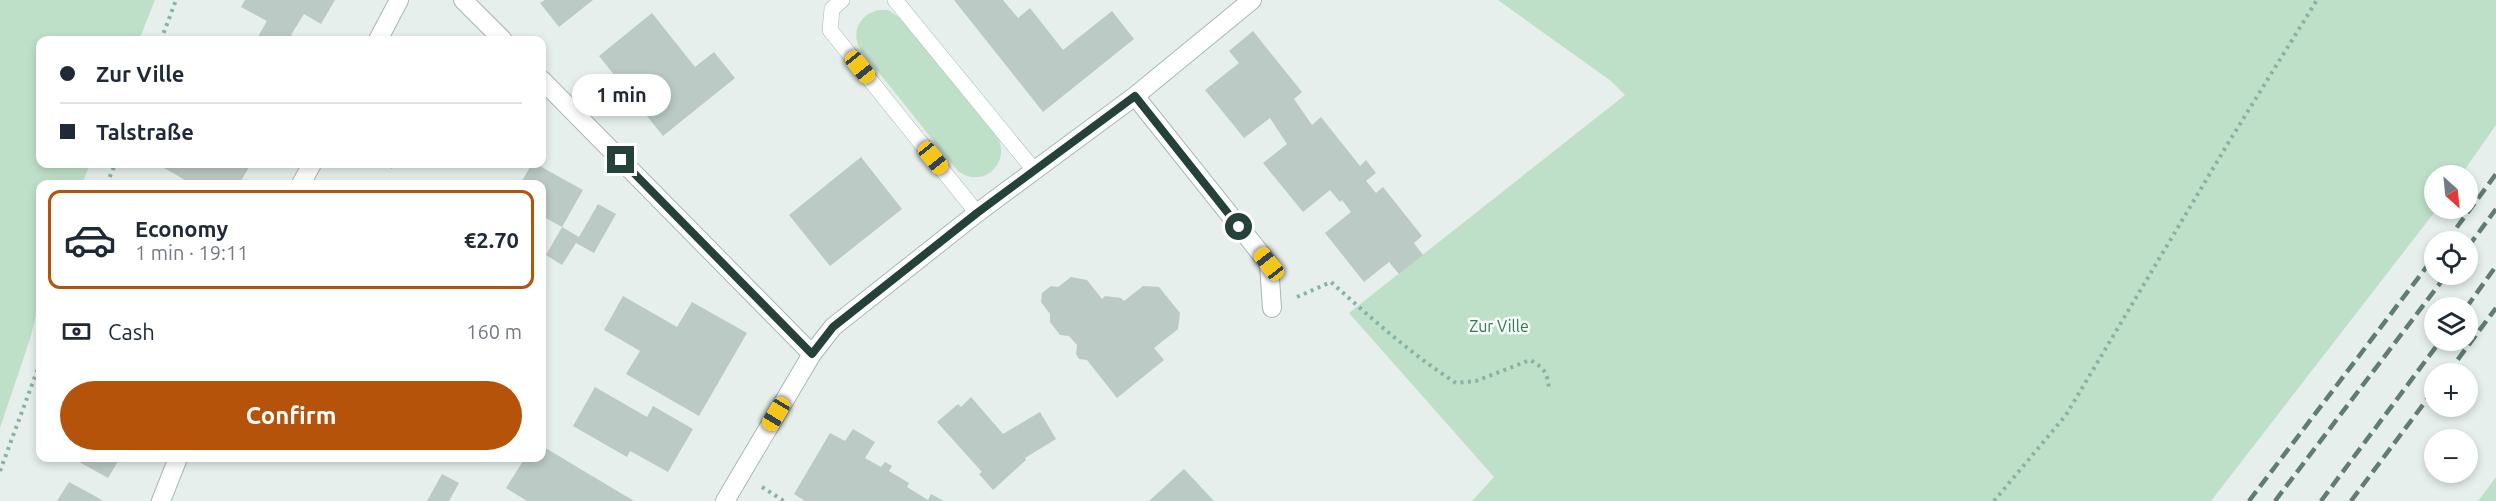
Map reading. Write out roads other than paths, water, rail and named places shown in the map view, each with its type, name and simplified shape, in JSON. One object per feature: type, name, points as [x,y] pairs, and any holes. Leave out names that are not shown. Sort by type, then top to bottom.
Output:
[{"type":"street","points":[[380,36],[399,0]]},
{"type":"street","points":[[463,0],[499,36]]},
{"type":"street","points":[[725,501],[812,354],[833,327],[977,213],[1135,96],[1252,0]]},
{"type":"street","points":[[546,84],[812,354]]},
{"type":"street","points":[[1135,96],[1269,264],[1272,308]]},
{"type":"street","points":[[160,501],[176,462]]},
{"type":"lane","points":[[842,0],[832,9],[831,30],[977,213]]},
{"type":"lane","points":[[895,0],[1034,170]]},
{"type":"railway","points":[[2454,231],[2496,174]]},
{"type":"railway","points":[[2478,233],[2496,209]]},
{"type":"railway","points":[[2474,297],[2496,266]]},
{"type":"railway","points":[[2249,501],[2424,270]]},
{"type":"railway","points":[[2275,501],[2439,285]]},
{"type":"railway","points":[[2455,363],[2496,308]]},
{"type":"railway","points":[[2321,501],[2433,351]]},
{"type":"railway","points":[[2351,501],[2424,403]]},
{"type":"park label","name":"Zur Ville","points":[[1499,326]]}]
